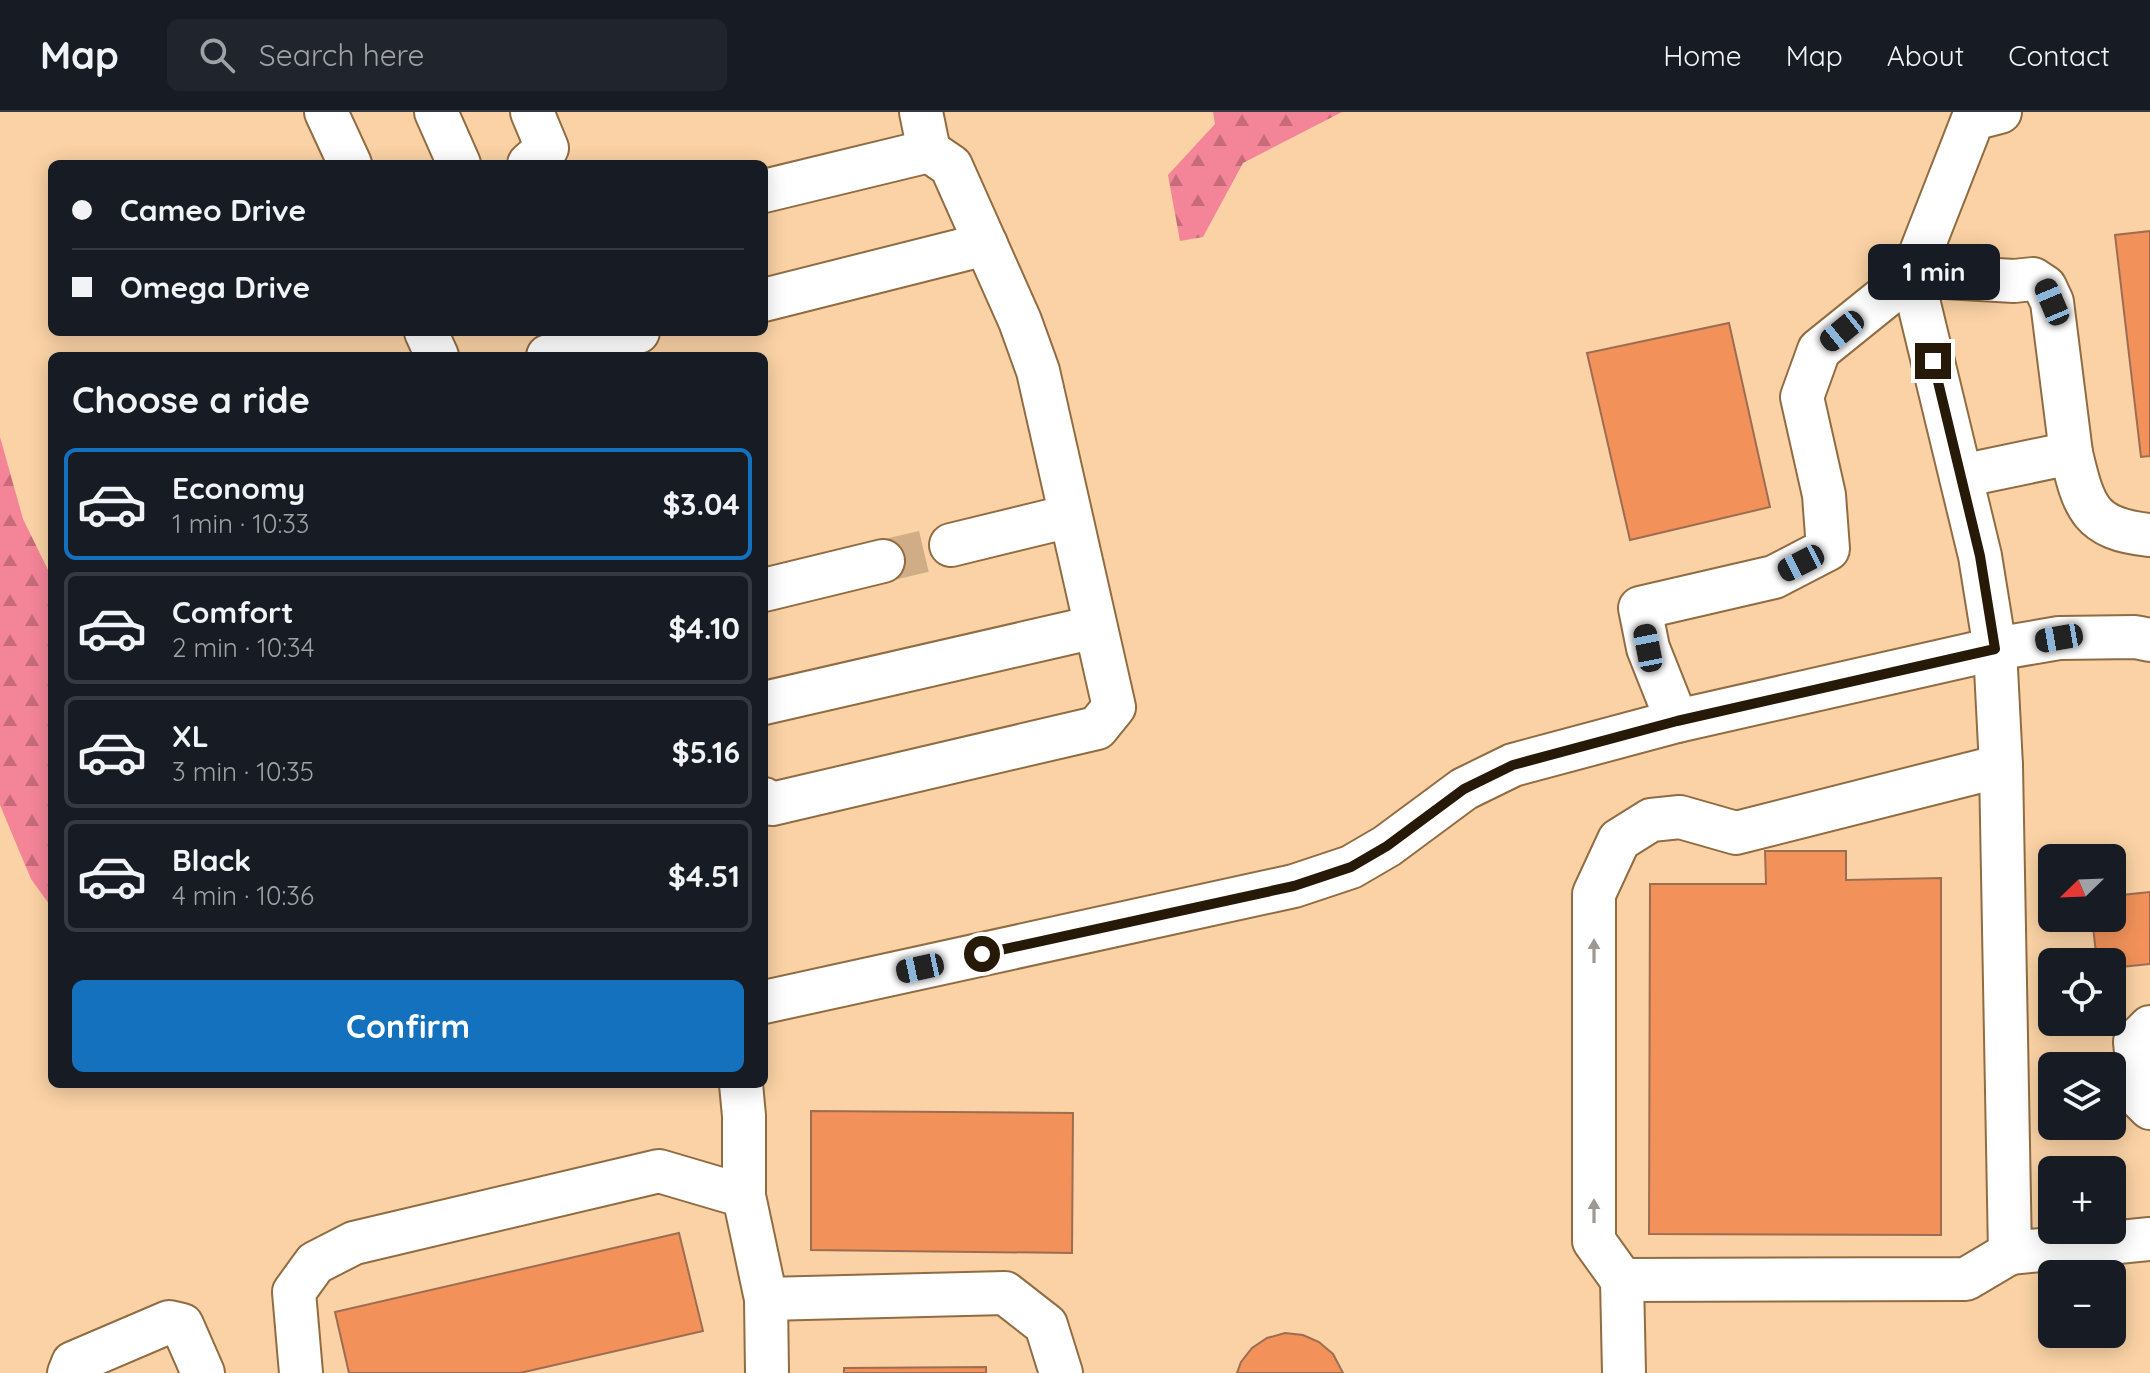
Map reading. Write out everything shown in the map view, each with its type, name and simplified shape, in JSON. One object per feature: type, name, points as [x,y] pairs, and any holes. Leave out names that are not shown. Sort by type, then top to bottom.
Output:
[{"type":"street","points":[[326,112],[348,160]]},
{"type":"street","points":[[436,112],[457,160]]},
{"type":"street","points":[[532,112],[547,148],[534,160]]},
{"type":"street","points":[[1677,721],[1648,648],[1640,608],[1774,577],[1828,549],[1824,495],[1802,397],[1819,350],[1912,275],[1982,114]]},
{"type":"street","points":[[768,190],[925,132],[951,166],[1020,321],[1038,371],[1114,707],[1097,728],[772,804],[768,802]]},
{"type":"street","points":[[768,299],[986,244]]},
{"type":"street","points":[[1912,275],[2014,281],[2033,279],[2045,287],[2052,302],[2071,453],[2080,492],[2089,511],[2108,526],[2150,535]]},
{"type":"street","points":[[1912,275],[1980,556],[1995,649],[2001,766],[2010,1253]]},
{"type":"street","points":[[550,349],[617,336]]},
{"type":"street","points":[[1961,476],[2071,453]]},
{"type":"street","points":[[951,545],[1070,516]]},
{"type":"street","points":[[768,589],[883,561]]},
{"type":"street","points":[[768,702],[1095,627]]},
{"type":"street","points":[[768,1001],[1294,886],[1351,867],[1387,846],[1464,789],[1513,765],[1677,721],[1995,649],[2059,638],[2135,637],[2150,640]]},
{"type":"street","points":[[1624,1373],[1622,1280],[1594,1241],[1594,894],[1619,840],[1651,820],[1680,817],[1736,833],[2001,766]]},
{"type":"street","points":[[2150,1027],[2135,1042],[2141,1099],[2150,1108]]},
{"type":"street","points":[[741,1088],[744,1196],[766,1299],[767,1373]]},
{"type":"street","points":[[301,1373],[294,1292],[315,1263],[354,1243],[659,1171],[744,1196]]},
{"type":"street","points":[[1622,1280],[1966,1279],[2010,1253],[2150,1239]]},
{"type":"street","points":[[766,1299],[1005,1293],[1046,1325],[1061,1373]]},
{"type":"street","points":[[69,1373],[73,1363],[169,1322],[182,1325],[203,1373]]},
{"type":"green space","points":[[1213,112],[1342,112],[1243,163],[1203,237],[1180,241],[1168,175],[1215,124]]},
{"type":"green space","points":[[0,437],[23,519],[48,570],[48,902],[31,879],[0,805]]},
{"type":"building","points":[[2150,231],[2150,456],[2141,457],[2115,235]]},
{"type":"building","points":[[1729,323],[1770,507],[1630,540],[1587,353]]},
{"type":"building","points":[[1765,851],[1846,851],[1846,880],[1941,878],[1941,1235],[1649,1234],[1650,884],[1766,884]]},
{"type":"building","points":[[2150,892],[2150,964],[2126,967],[2126,948],[2095,948],[2094,932],[2126,932],[2126,895]]},
{"type":"building","points":[[811,1111],[1073,1113],[1072,1253],[811,1250]]},
{"type":"building","points":[[679,1233],[703,1331],[520,1373],[349,1373],[335,1312]]},
{"type":"building","points":[[1285,1333],[1303,1335],[1319,1342],[1333,1354],[1343,1373],[1237,1373],[1252,1348],[1267,1338]]},
{"type":"building","points":[[986,1367],[986,1373],[844,1373],[844,1368]]},
{"type":"tunnel","points":[[883,561],[951,545]]},
{"type":"route","points":[[982,954],[1294,886],[1351,867],[1387,846],[1464,789],[1513,765],[1677,721],[1995,649],[1980,556],[1933,361]]}]
